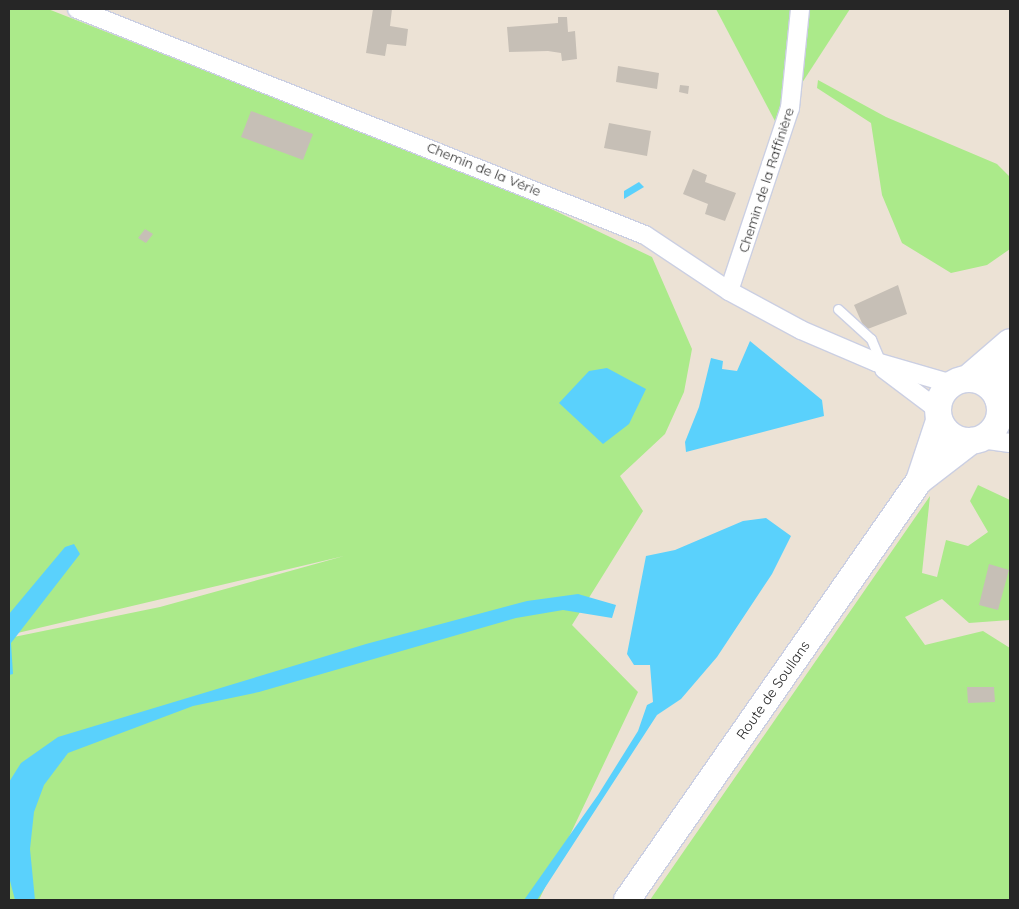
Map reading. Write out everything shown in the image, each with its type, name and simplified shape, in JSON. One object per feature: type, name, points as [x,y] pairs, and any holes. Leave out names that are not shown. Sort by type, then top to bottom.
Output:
[{"type":"main road","points":[[1010,342],[942,393],[938,415],[952,437],[976,440],[996,426],[1003,408],[1010,363]]},
{"type":"main road","points":[[960,381],[988,385],[1003,408]]},
{"type":"main road","name":"Route de Soullans","points":[[627,900],[919,481],[938,415]]},
{"type":"main road","name":"Route de Soullans","points":[[919,481],[976,440]]},
{"type":"street","name":"Chemin de la Vérie","points":[[77,9],[645,234],[729,291],[800,330],[879,363],[960,381]]},
{"type":"street","name":"Chemin de la Raffinière","points":[[729,291],[790,108],[800,9]]},
{"type":"street","name":"Chemin de la Vérie","points":[[879,363],[938,415]]},
{"type":"street","points":[[976,440],[1010,443]]},
{"type":"lane","points":[[838,309],[870,339],[879,363]]},
{"type":"green space","points":[[9,9],[48,9],[524,196],[652,257],[692,349],[684,392],[665,434],[620,476],[643,511],[572,625],[638,692],[539,900],[9,900],[9,638],[160,607],[344,556],[9,635]]},
{"type":"green space","points":[[716,9],[850,9],[776,123]]},
{"type":"green space","points":[[818,80],[886,117],[997,164],[1010,177],[1010,249],[987,265],[951,273],[902,243],[882,195],[871,123],[817,88]]},
{"type":"green space","points":[[978,485],[1010,500],[1010,620],[969,623],[942,599],[905,617],[925,645],[983,631],[1010,648],[1010,900],[650,900],[930,496],[922,573],[937,577],[946,540],[968,546],[988,532],[970,501]]},
{"type":"water","points":[[639,182],[644,187],[624,199],[624,191]]},
{"type":"water","points":[[750,341],[822,400],[824,416],[686,452],[685,442],[699,407],[711,358],[723,361],[722,369],[737,371]]},
{"type":"water","points":[[607,368],[646,389],[629,424],[603,444],[559,403],[589,371]]},
{"type":"water","points":[[766,518],[791,536],[772,574],[717,657],[681,699],[657,715],[537,900],[524,900],[598,795],[638,731],[647,705],[653,702],[650,665],[634,665],[627,654],[646,556],[675,550],[743,521]]},
{"type":"water","points":[[74,544],[80,554],[11,643],[13,674],[9,675],[9,614],[65,547]]},
{"type":"water","points":[[578,594],[616,605],[612,618],[563,610],[516,618],[259,692],[193,706],[68,753],[44,785],[34,812],[30,849],[35,900],[15,900],[9,877],[9,782],[21,763],[58,737],[366,644],[527,601]]},
{"type":"building","points":[[373,9],[392,9],[390,26],[408,29],[406,46],[387,44],[385,56],[366,53]]},
{"type":"building","points":[[558,17],[567,17],[568,32],[575,31],[577,59],[562,61],[561,53],[548,51],[509,52],[507,27],[558,23]]},
{"type":"building","points":[[618,66],[659,73],[657,89],[616,82]]},
{"type":"building","points":[[680,85],[689,86],[688,94],[679,92]]},
{"type":"building","points":[[251,111],[313,134],[303,160],[241,137]]},
{"type":"building","points":[[609,123],[651,131],[647,156],[604,148]]},
{"type":"building","points":[[693,169],[707,175],[705,182],[736,193],[725,221],[705,214],[708,204],[683,194]]},
{"type":"building","points":[[145,229],[153,234],[146,243],[138,238]]},
{"type":"building","points":[[898,285],[907,314],[865,330],[854,305]]},
{"type":"building","points":[[989,564],[1009,570],[998,610],[979,605]]},
{"type":"building","points":[[967,687],[994,687],[995,702],[968,703]]}]
